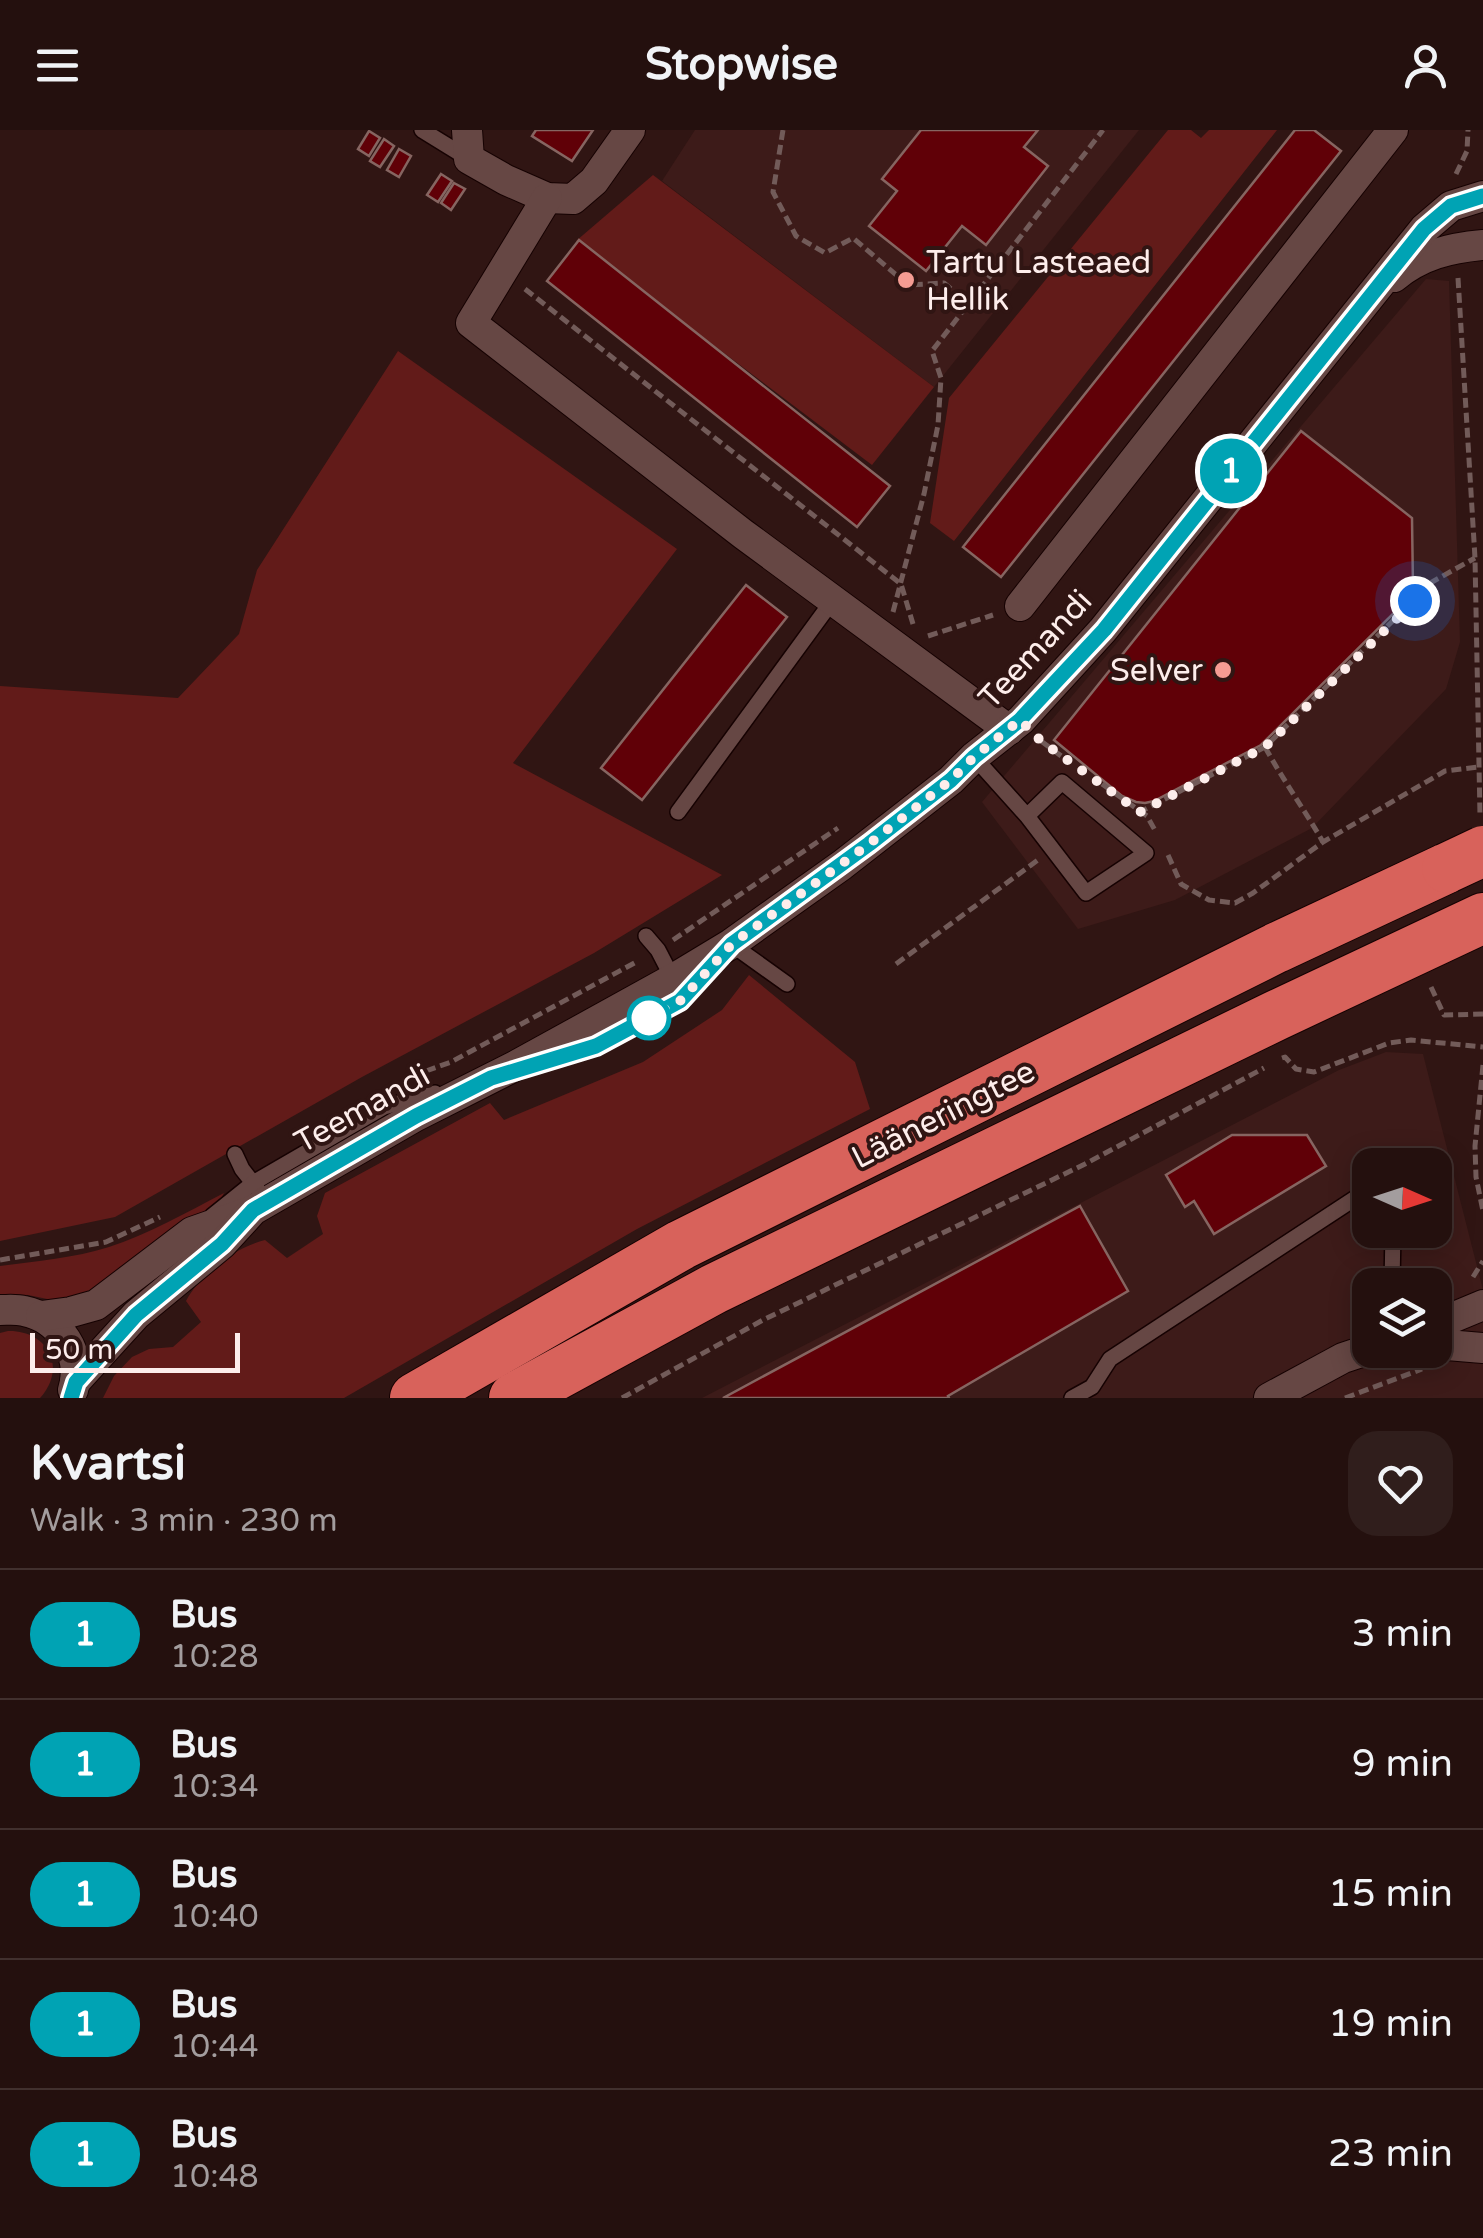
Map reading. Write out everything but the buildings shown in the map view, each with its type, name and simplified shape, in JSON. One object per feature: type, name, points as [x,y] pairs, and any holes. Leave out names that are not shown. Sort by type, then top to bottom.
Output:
[{"type":"highway","name":"Lääneringtee","points":[[414,1398],[681,1245],[1276,948],[1465,859]]},
{"type":"highway","name":"Lääneringtee","points":[[514,1398],[714,1290],[1466,926]]},
{"type":"highway","points":[[532,1398],[600,1351]]},
{"type":"street","points":[[468,144],[506,180],[547,198],[573,199],[594,181],[630,130]]},
{"type":"street","points":[[1020,606],[1383,133]]},
{"type":"street","name":"Teemandi","points":[[41,1316],[96,1305],[192,1232],[491,1078],[732,944],[951,780],[1015,725],[1104,630],[1376,291],[1402,253],[1451,206],[1483,196]]},
{"type":"street","points":[[547,198],[471,323],[743,534],[886,639],[1015,725]]},
{"type":"street","name":"Teemandi","points":[[1376,291],[1426,256],[1470,246]]},
{"type":"street","name":"Teemandi","points":[[73,1390],[136,1315],[222,1244],[258,1198]]},
{"type":"street","points":[[1452,1318],[1483,1305]]},
{"type":"street","name":"Teemandi","points":[[0,1310],[21,1310],[41,1316],[57,1327],[76,1362],[73,1390]]},
{"type":"street","points":[[1452,1352],[1483,1348]]},
{"type":"street","points":[[1269,1398],[1352,1355]]},
{"type":"lane","points":[[422,130],[468,144]]},
{"type":"lane","points":[[678,812],[833,600]]},
{"type":"lane","points":[[974,757],[1027,816],[1086,893],[1146,853],[1062,782],[1027,816]]},
{"type":"lane","points":[[646,936],[658,950],[672,979]]},
{"type":"lane","points":[[491,1078],[596,1046],[680,1001],[732,944],[787,984]]},
{"type":"lane","points":[[235,1154],[258,1198]]},
{"type":"lane","points":[[1072,1398],[1092,1386],[1110,1359],[1352,1201]]},
{"type":"path","points":[[784,130],[773,192],[796,236],[825,253],[853,238],[908,284],[944,283],[968,303]]},
{"type":"path","points":[[886,639],[938,425],[942,378],[932,351],[1103,130]]},
{"type":"path","points":[[1451,206],[1450,182],[1467,151],[1468,130]]},
{"type":"path","points":[[1098,782],[1147,816],[1181,884],[1208,900],[1235,902],[1323,842],[1445,771],[1478,768],[1470,246]]},
{"type":"path","points":[[502,272],[900,584],[918,639],[1020,606]]},
{"type":"path","points":[[1111,824],[1265,747],[1432,582],[1475,558]]},
{"type":"path","points":[[1015,725],[1070,762]]},
{"type":"path","points":[[1265,747],[1323,842]]},
{"type":"path","points":[[419,1073],[451,1062],[658,950],[848,821]]},
{"type":"path","points":[[896,964],[1036,861],[1055,854]]},
{"type":"path","points":[[1430,987],[1444,1015],[1483,1014]]},
{"type":"path","points":[[622,1398],[762,1320],[1086,1164],[1284,1057],[1296,1070],[1314,1072],[1389,1042],[1411,1040],[1483,1047]]},
{"type":"path","points":[[1483,1065],[1475,1146],[1483,1211]]},
{"type":"path","points":[[0,1260],[106,1242],[160,1218]]},
{"type":"path","points":[[1345,1398],[1406,1368]]},
{"type":"shaded area","name":"Tartu Lasteaed Hellik","points":[[695,130],[1139,130],[934,387],[662,181]]},
{"type":"shaded area","points":[[1168,130],[1191,130],[1201,138],[1209,130],[1277,130],[954,541],[930,523],[949,398]]},
{"type":"shaded area","points":[[653,175],[934,387],[872,465],[576,241]]},
{"type":"shaded area","points":[[1426,279],[1449,281],[1460,642],[1446,689],[1312,828],[1175,900],[1078,929],[982,802]]},
{"type":"shaded area","points":[[398,351],[677,549],[513,763],[722,875],[594,953],[362,1077],[115,1217],[0,1241],[0,686],[178,698],[239,634],[257,570]]},
{"type":"shaded area","points":[[749,975],[855,1062],[870,1109],[637,1229],[344,1398],[103,1398],[114,1376],[132,1357],[149,1349],[173,1347],[201,1322],[186,1301],[220,1263],[265,1240],[287,1258],[323,1234],[317,1216],[325,1193],[490,1103],[504,1120],[643,1062],[722,1010]]},
{"type":"shaded area","points":[[1386,1052],[1423,1054],[1447,1148],[1352,1148],[1352,1248],[1452,1248],[1452,1168],[1483,1290],[1483,1398],[702,1398],[1339,1070]]},
{"type":"shaded area","points":[[224,1193],[218,1204],[88,1296],[52,1300],[0,1294],[0,1266],[109,1247]]},
{"type":"shaded area","points":[[0,1333],[33,1337],[49,1352],[52,1374],[40,1398],[0,1398]]},
{"type":"bus line","name":"1","points":[[71,1398],[76,1382],[136,1315],[222,1244],[253,1210],[416,1116],[491,1078],[596,1046],[680,1001],[732,944],[951,780],[1020,720],[1104,630],[1376,291],[1402,253],[1451,206],[1483,196]]},
{"type":"place","name":"Tartu Lasteaed Hellik","points":[[906,280]]},
{"type":"place","name":"Selver","points":[[1223,670]]},
{"type":"route","points":[[649,1018],[680,1001],[732,944],[869,844],[1020,720],[1041,741],[1140,812],[1265,747],[1415,601]]}]
